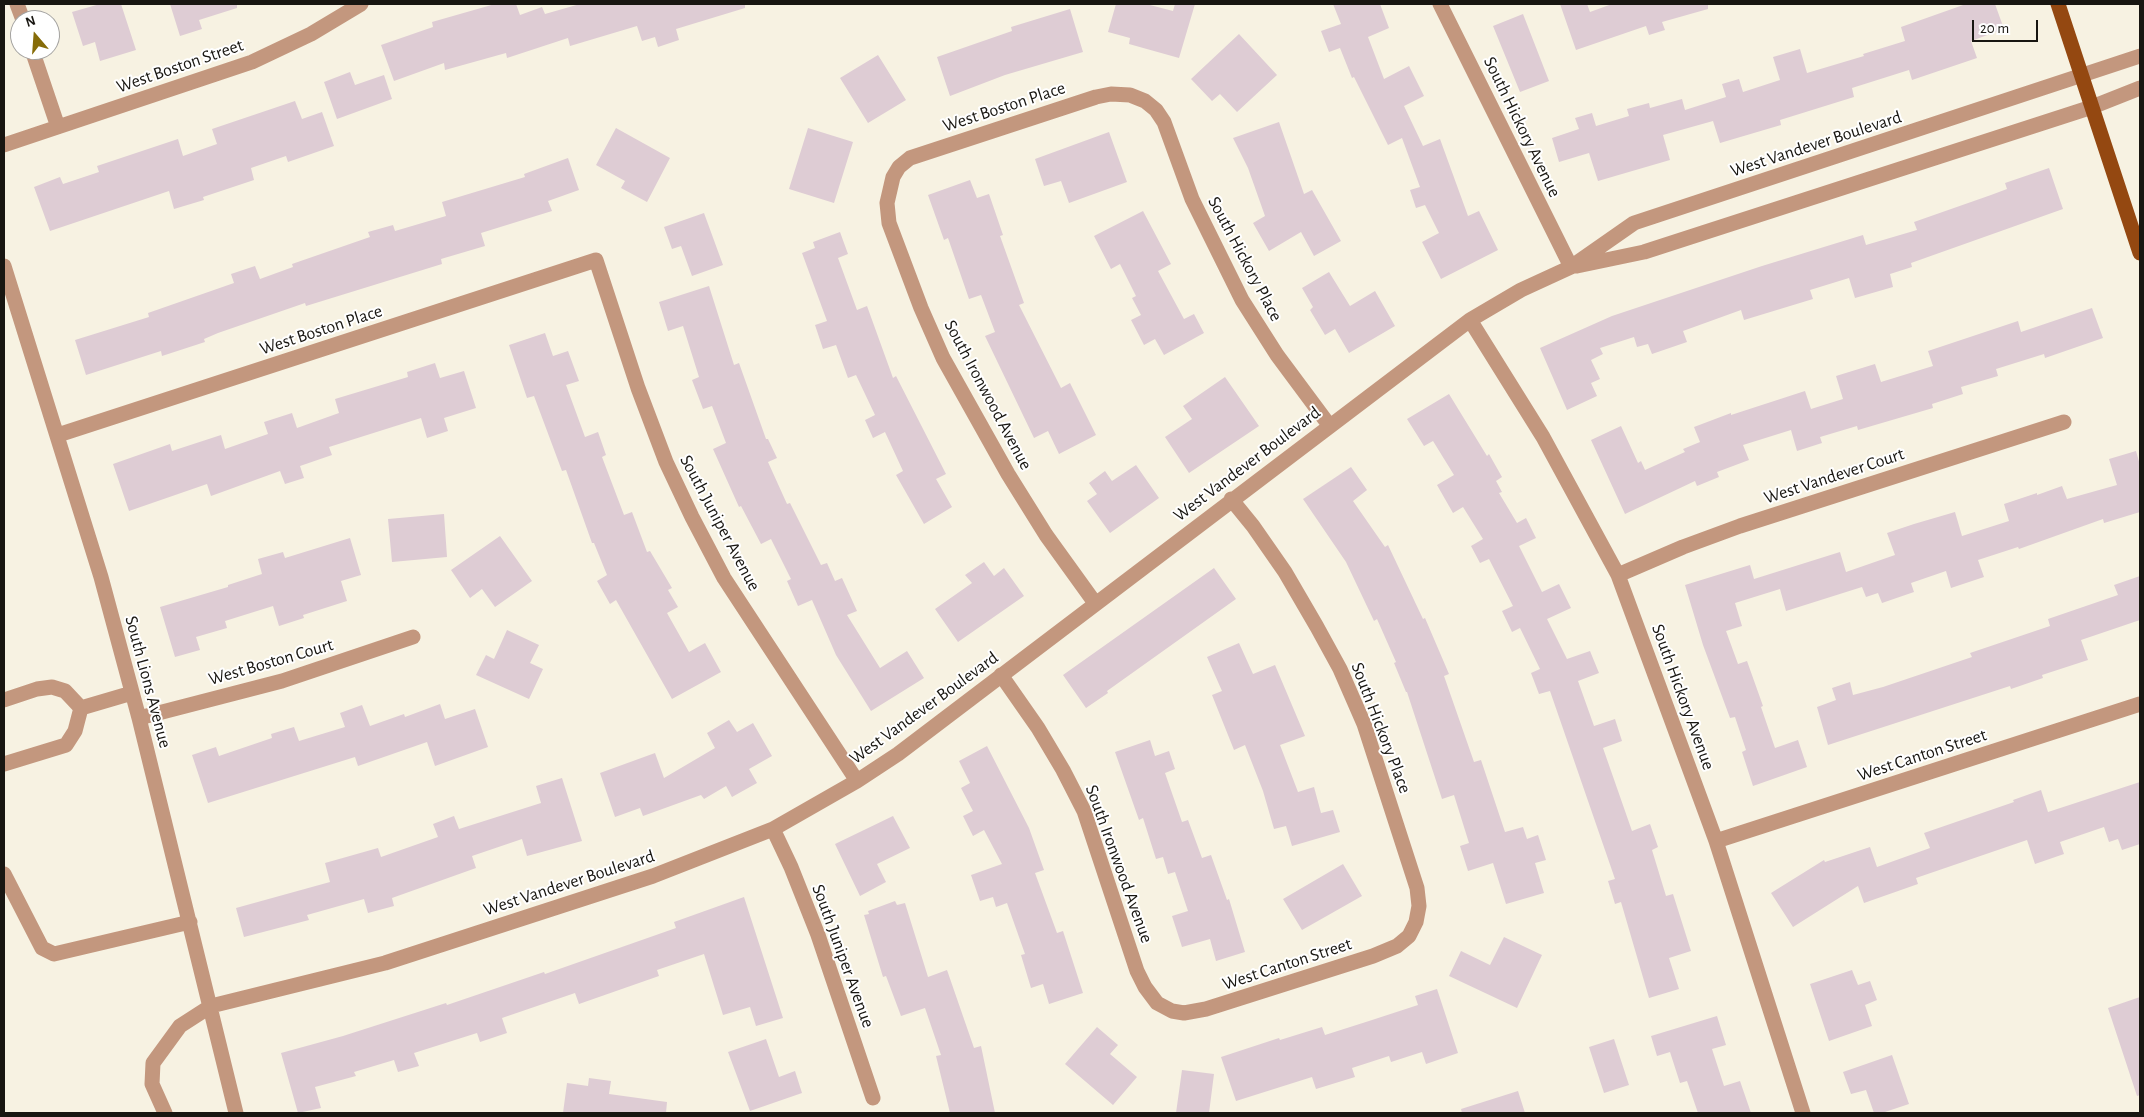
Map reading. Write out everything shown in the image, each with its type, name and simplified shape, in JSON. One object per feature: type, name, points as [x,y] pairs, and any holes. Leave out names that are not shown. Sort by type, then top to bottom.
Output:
[{"type":"main road","points":[[2058,4],[2140,253]]},
{"type":"street","name":"West Boston Street","points":[[4,144],[252,62],[311,34],[361,4]]},
{"type":"street","name":"South Hickory Avenue","points":[[1440,4],[1571,267]]},
{"type":"street","name":"West Vandever Boulevard","points":[[165,1113],[152,1084],[153,1063],[180,1026],[211,1006],[385,963],[653,876],[773,829],[857,781],[898,754],[1231,499],[1470,320],[1521,290],[1571,267],[1634,223],[2140,56]]},
{"type":"street","points":[[35,60],[58,127]]},
{"type":"street","name":"West Vandever Boulevard","points":[[1571,267],[1644,252],[2092,107],[2140,88]]},
{"type":"street","name":"West Boston Place","points":[[890,187],[893,177],[900,167],[910,158],[924,153],[1096,97],[1111,94],[1130,95],[1145,101]]},
{"type":"street","name":"South Hickory Place","points":[[1145,101],[1156,110],[1164,122],[1192,199],[1242,300],[1277,355],[1329,425]]},
{"type":"street","name":"South Ironwood Avenue","points":[[890,187],[887,203],[889,223],[943,358],[1008,474],[1046,535],[1095,603]]},
{"type":"street","name":"West Boston Place","points":[[58,435],[596,260]]},
{"type":"street","name":"South Juniper Avenue","points":[[596,260],[645,406],[666,462],[692,518],[724,578],[857,781]]},
{"type":"street","name":"South Lions Avenue","points":[[4,266],[101,577],[139,718],[236,1113]]},
{"type":"street","name":"South Hickory Avenue","points":[[1470,320],[1543,437],[1618,575],[1716,841],[1803,1113]]},
{"type":"street","name":"West Vandever Court","points":[[1618,575],[1740,526],[2064,422]]},
{"type":"street","name":"South Hickory Place","points":[[1231,499],[1285,572],[1317,626],[1340,669],[1364,724],[1417,888],[1419,906],[1416,922],[1409,936]]},
{"type":"street","name":"West Boston Court","points":[[139,718],[282,681],[413,637]]},
{"type":"street","name":"South Ironwood Avenue","points":[[1001,674],[1038,728],[1063,770],[1084,811],[1137,970],[1157,1003],[1172,1011]]},
{"type":"street","points":[[4,700],[37,690],[52,688],[65,691],[81,708]]},
{"type":"street","points":[[81,708],[132,693]]},
{"type":"street","name":"West Canton Street","points":[[1716,841],[2140,704]]},
{"type":"street","points":[[4,764],[66,744],[75,731],[81,708]]},
{"type":"street","name":"South Juniper Avenue","points":[[773,829],[791,867],[818,935],[872,1098]]},
{"type":"street","points":[[4,874],[42,948],[54,954],[190,922]]},
{"type":"street","name":"West Canton Street","points":[[1172,1011],[1184,1013],[1215,1006],[1374,956],[1397,946],[1409,936]]},
{"type":"building","points":[[100,4],[121,4],[136,50],[100,61],[95,42],[83,46],[72,12]]},
{"type":"building","points":[[170,4],[237,4],[237,8],[199,20],[202,29],[180,36]]},
{"type":"building","points":[[495,4],[516,4],[520,15],[542,7],[545,14],[580,4],[745,4],[745,8],[676,29],[679,40],[658,47],[655,37],[642,41],[637,26],[570,46],[568,38],[507,58],[506,53],[445,70],[444,63],[394,81],[381,45],[433,27],[432,22]]},
{"type":"building","points":[[1116,4],[1146,4],[1173,11],[1175,4],[1195,4],[1179,58],[1129,44],[1130,38],[1108,32]]},
{"type":"building","points":[[1333,4],[1380,4],[1389,28],[1368,37],[1384,79],[1409,66],[1424,96],[1404,106],[1423,146],[1440,139],[1468,216],[1479,211],[1498,250],[1441,279],[1422,242],[1439,233],[1425,205],[1416,208],[1410,190],[1420,187],[1402,138],[1388,145],[1354,77],[1352,78],[1340,48],[1329,52],[1321,31],[1341,24]]},
{"type":"building","points":[[1560,4],[1587,4],[1590,12],[1612,4],[1708,4],[1708,9],[1662,22],[1665,30],[1649,35],[1646,26],[1576,50]]},
{"type":"building","points":[[1966,4],[1995,4],[2004,29],[1971,41],[1977,58],[1912,80],[1909,70],[1852,88],[1854,97],[1780,120],[1781,125],[1720,143],[1713,121],[1663,135],[1670,160],[1598,181],[1589,153],[1559,162],[1552,138],[1579,129],[1575,118],[1592,113],[1596,126],[1629,116],[1627,109],[1649,103],[1650,108],[1682,99],[1685,110],[1726,97],[1722,84],[1739,79],[1743,92],[1780,80],[1773,57],[1800,49],[1807,73],[1864,56],[1863,54],[1905,41],[1901,27]]},
{"type":"building","points":[[1070,9],[1083,52],[1005,75],[950,96],[937,57],[1012,31],[1011,27]]},
{"type":"building","points":[[1523,14],[1549,81],[1520,92],[1493,26]]},
{"type":"building","points":[[1239,34],[1277,75],[1237,112],[1220,94],[1212,101],[1191,79]]},
{"type":"building","points":[[878,55],[906,100],[868,123],[840,78]]},
{"type":"building","points":[[350,72],[355,85],[384,75],[392,99],[337,119],[324,82]]},
{"type":"building","points":[[295,101],[302,119],[322,112],[334,146],[288,162],[286,156],[251,168],[254,180],[203,197],[204,200],[174,209],[169,191],[50,231],[34,187],[60,177],[63,184],[99,172],[97,166],[178,139],[183,156],[217,144],[212,129]]},
{"type":"building","points":[[1279,122],[1304,194],[1312,190],[1341,241],[1314,256],[1301,232],[1269,251],[1253,223],[1265,216],[1248,168],[1233,138]]},
{"type":"building","points":[[616,128],[670,158],[647,202],[621,188],[625,181],[596,165]]},
{"type":"building","points":[[808,128],[853,142],[834,203],[789,189]]},
{"type":"building","points":[[1109,132],[1127,182],[1069,203],[1061,181],[1044,186],[1035,159]]},
{"type":"building","points":[[568,158],[579,190],[548,201],[552,211],[481,233],[485,246],[441,259],[442,264],[306,306],[305,303],[218,333],[204,339],[205,342],[162,356],[161,351],[86,375],[75,340],[149,317],[148,313],[234,283],[231,274],[255,266],[260,279],[293,267],[292,264],[370,237],[368,232],[393,225],[395,231],[446,216],[442,202],[525,177],[524,174]]},
{"type":"building","points":[[2049,168],[2063,209],[1911,263],[1912,267],[1890,274],[1893,287],[1855,298],[1849,278],[1810,290],[1813,299],[1744,320],[1741,310],[1683,331],[1687,342],[1652,354],[1648,344],[1637,347],[1634,337],[1600,348],[1603,354],[1591,360],[1600,379],[1591,383],[1597,396],[1567,410],[1540,348],[1612,316],[1762,266],[1863,235],[1866,245],[1917,230],[1914,222],[2007,189],[2005,183]]},
{"type":"building","points":[[970,180],[977,198],[989,194],[1003,235],[1000,236],[1024,303],[1019,305],[1061,388],[1070,383],[1096,435],[1059,454],[1048,431],[1034,438],[985,336],[995,332],[981,295],[969,299],[948,238],[944,240],[928,195]]},
{"type":"building","points":[[1143,211],[1171,264],[1158,271],[1184,319],[1194,314],[1204,333],[1164,355],[1155,339],[1144,345],[1131,320],[1141,315],[1132,298],[1136,296],[1120,264],[1111,269],[1094,236]]},
{"type":"building","points":[[704,213],[723,265],[692,276],[681,246],[672,249],[664,227]]},
{"type":"building","points":[[840,232],[848,254],[838,258],[857,310],[867,306],[893,378],[896,376],[946,474],[936,479],[952,507],[924,524],[896,475],[903,471],[885,432],[873,438],[865,420],[875,415],[856,375],[848,378],[836,345],[823,349],[815,325],[827,321],[802,253],[815,248],[813,242]]},
{"type":"building","points":[[1329,272],[1350,306],[1375,291],[1395,326],[1349,353],[1335,329],[1325,335],[1310,310],[1313,307],[1302,288]]},
{"type":"building","points":[[709,286],[734,365],[739,363],[766,439],[768,439],[777,458],[768,462],[787,504],[790,503],[821,565],[827,563],[835,581],[842,578],[857,611],[847,615],[880,668],[907,651],[924,678],[871,711],[836,655],[812,600],[798,606],[787,581],[791,579],[771,539],[761,544],[741,506],[739,507],[713,449],[726,443],[712,406],[703,409],[692,380],[699,377],[683,326],[668,331],[659,302]]},
{"type":"building","points":[[2092,308],[2103,338],[2045,358],[2044,354],[1996,369],[1998,376],[1961,387],[1963,394],[1932,404],[1933,408],[1858,430],[1857,426],[1820,437],[1822,443],[1797,451],[1791,430],[1743,445],[1749,460],[1717,472],[1719,477],[1697,486],[1695,481],[1625,514],[1591,440],[1621,426],[1638,463],[1641,461],[1645,470],[1685,452],[1683,449],[1700,442],[1694,427],[1731,413],[1731,415],[1805,391],[1811,409],[1843,399],[1836,376],[1875,364],[1881,382],[1933,366],[1928,351],[2018,321],[2021,332]]},
{"type":"building","points":[[545,333],[553,356],[568,351],[579,381],[566,385],[585,437],[598,432],[606,455],[602,457],[624,515],[632,512],[647,552],[650,551],[672,588],[668,590],[678,607],[667,613],[689,652],[705,643],[721,672],[672,699],[616,600],[610,604],[597,581],[607,575],[594,543],[592,543],[566,470],[562,471],[534,396],[527,398],[509,345]]},
{"type":"building","points":[[435,363],[440,378],[464,371],[476,408],[444,418],[448,431],[427,438],[421,418],[329,447],[332,455],[300,466],[304,478],[285,484],[280,471],[211,496],[207,484],[129,511],[113,464],[170,444],[172,451],[221,435],[225,449],[268,434],[264,422],[292,413],[297,428],[339,413],[335,399],[408,377],[407,372]]},
{"type":"building","points":[[1225,377],[1259,426],[1189,473],[1165,437],[1192,419],[1183,406]]},
{"type":"building","points":[[1449,394],[1502,477],[1496,481],[1502,492],[1499,493],[1517,523],[1526,518],[1536,538],[1519,546],[1542,592],[1559,584],[1571,608],[1547,619],[1567,659],[1590,651],[1599,673],[1578,681],[1594,726],[1615,719],[1622,741],[1603,748],[1632,831],[1650,824],[1658,847],[1652,850],[1666,896],[1673,894],[1691,951],[1669,958],[1679,989],[1649,998],[1621,902],[1615,904],[1608,881],[1615,879],[1550,691],[1539,694],[1531,673],[1540,669],[1520,628],[1512,632],[1502,611],[1513,606],[1489,559],[1480,563],[1471,546],[1483,539],[1463,507],[1453,513],[1437,485],[1454,475],[1433,441],[1424,446],[1407,419]]},
{"type":"building","points":[[2136,451],[2140,465],[2140,512],[2104,523],[2103,519],[2019,549],[2018,547],[1978,560],[1984,577],[1951,588],[1946,571],[1911,583],[1914,592],[1882,603],[1878,593],[1866,597],[1862,587],[1786,611],[1780,589],[1735,603],[1742,626],[1726,631],[1738,664],[1747,661],[1775,748],[1798,740],[1807,767],[1753,786],[1742,752],[1746,750],[1735,717],[1730,718],[1703,645],[1685,585],[1750,565],[1754,579],[1840,552],[1846,572],[1895,555],[1887,533],[1914,524],[1955,512],[1962,536],[2009,521],[2004,504],[2037,493],[2037,495],[2062,486],[2067,499],[2117,485],[2109,459]]},
{"type":"building","points":[[1136,465],[1159,498],[1110,533],[1087,501],[1097,494],[1089,483],[1105,471],[1112,481]]},
{"type":"building","points":[[1351,467],[1367,490],[1353,501],[1385,547],[1388,545],[1423,619],[1425,618],[1449,674],[1444,676],[1474,762],[1481,760],[1505,832],[1523,827],[1527,839],[1538,835],[1546,860],[1535,863],[1544,893],[1506,904],[1493,863],[1468,871],[1460,846],[1469,843],[1454,795],[1442,799],[1407,692],[1377,619],[1374,621],[1346,562],[1303,499]]},
{"type":"building","points":[[444,514],[447,557],[392,562],[388,519]]},
{"type":"building","points":[[500,536],[532,581],[495,607],[482,589],[470,598],[451,570]]},
{"type":"building","points":[[350,538],[361,575],[341,581],[347,601],[303,615],[304,618],[279,626],[273,606],[225,621],[227,628],[196,637],[200,650],[175,657],[160,607],[228,587],[228,585],[262,574],[258,559],[283,552],[285,558]]},
{"type":"building","points":[[984,562],[994,576],[1004,568],[1024,596],[958,642],[935,609],[972,583],[965,575]]},
{"type":"building","points":[[1214,568],[1236,599],[1086,708],[1063,675]]},
{"type":"building","points":[[2140,576],[2140,620],[2081,640],[2088,660],[2042,675],[2043,678],[2011,689],[2010,686],[1828,745],[1817,707],[1836,700],[1832,688],[1850,682],[1853,695],[1883,687],[1972,657],[1970,653],[2050,626],[2048,619],[2118,595],[2114,585]]},
{"type":"building","points":[[507,630],[539,645],[530,663],[543,669],[529,699],[476,675],[486,655],[494,659]]},
{"type":"building","points":[[1239,643],[1253,674],[1275,665],[1305,736],[1280,745],[1298,792],[1314,787],[1321,813],[1333,810],[1340,832],[1292,846],[1286,826],[1274,829],[1263,791],[1245,745],[1234,750],[1212,695],[1222,691],[1207,657]]},
{"type":"building","points":[[440,704],[445,719],[475,709],[488,747],[435,766],[427,742],[358,766],[355,757],[208,803],[192,755],[216,747],[219,756],[272,738],[271,734],[294,727],[299,741],[345,727],[340,713],[362,705],[370,726],[404,714],[405,717]]},
{"type":"building","points":[[729,720],[737,732],[753,723],[772,756],[749,769],[757,783],[732,797],[726,786],[704,799],[701,795],[643,816],[640,808],[615,817],[600,773],[655,753],[664,778],[715,748],[707,733]]},
{"type":"building","points":[[1150,740],[1155,756],[1169,751],[1175,769],[1165,773],[1182,822],[1188,820],[1202,858],[1211,855],[1227,900],[1229,899],[1245,952],[1216,961],[1210,939],[1182,947],[1172,916],[1188,911],[1175,872],[1168,874],[1163,857],[1156,859],[1143,818],[1139,820],[1115,752]]},
{"type":"building","points":[[987,746],[1029,828],[1044,870],[1035,873],[1057,933],[1063,931],[1083,993],[1049,1004],[1043,984],[1031,988],[1021,955],[1025,954],[1007,903],[996,907],[993,897],[980,901],[971,875],[1002,864],[984,830],[973,836],[963,816],[973,811],[961,788],[970,783],[959,761]]},
{"type":"building","points":[[562,778],[582,841],[527,856],[522,839],[472,856],[476,868],[392,898],[394,906],[368,913],[364,899],[307,915],[309,920],[244,937],[236,908],[330,882],[325,863],[378,848],[381,857],[438,837],[433,824],[454,816],[459,829],[541,803],[536,786]]},
{"type":"building","points":[[2140,782],[2140,844],[2122,850],[2118,839],[2109,842],[2104,827],[2060,842],[2064,854],[2035,864],[2027,840],[1916,878],[1918,884],[1864,903],[1858,886],[1793,927],[1771,893],[1824,860],[1825,862],[1870,847],[1877,867],[1930,848],[1924,833],[2014,802],[2013,800],[2041,790],[2048,812]]},
{"type":"building","points":[[893,816],[910,848],[877,864],[886,882],[860,896],[835,844]]},
{"type":"building","points":[[1343,864],[1362,896],[1302,930],[1283,899]]},
{"type":"building","points":[[744,897],[783,1018],[756,1026],[750,1007],[723,1015],[704,954],[657,970],[659,976],[579,1004],[575,993],[502,1018],[507,1033],[480,1042],[477,1033],[414,1053],[419,1066],[398,1072],[394,1060],[354,1072],[356,1076],[315,1087],[321,1108],[298,1113],[281,1053],[343,1036],[446,1003],[447,1005],[544,972],[545,974],[676,928],[674,922]]},
{"type":"building","points":[[895,901],[897,905],[905,903],[928,977],[947,970],[974,1048],[981,1046],[995,1113],[950,1113],[936,1056],[941,1055],[925,1008],[901,1016],[886,976],[883,977],[864,915],[869,914],[868,911]]},
{"type":"building","points":[[1504,937],[1542,955],[1517,1008],[1449,976],[1461,951],[1490,965]]},
{"type":"building","points":[[1852,970],[1858,985],[1870,981],[1877,1000],[1865,1005],[1872,1026],[1829,1041],[1810,984]]},
{"type":"building","points":[[1437,989],[1458,1053],[1426,1064],[1422,1052],[1391,1062],[1389,1056],[1352,1068],[1355,1077],[1316,1089],[1312,1077],[1236,1101],[1221,1057],[1279,1038],[1280,1040],[1322,1027],[1325,1035],[1418,1005],[1415,996]]},
{"type":"building","points":[[2140,997],[2140,1095],[2137,1096],[2108,1008]]},
{"type":"building","points":[[1717,1016],[1726,1045],[1712,1049],[1724,1086],[1740,1081],[1751,1113],[1698,1113],[1687,1081],[1680,1083],[1670,1052],[1657,1056],[1651,1036]]},
{"type":"building","points":[[1097,1027],[1118,1045],[1110,1054],[1137,1077],[1113,1105],[1065,1064]]},
{"type":"building","points":[[766,1039],[779,1077],[795,1071],[802,1093],[750,1111],[728,1052]]},
{"type":"building","points":[[1614,1039],[1629,1085],[1604,1093],[1589,1047]]},
{"type":"building","points":[[1892,1055],[1909,1104],[1882,1113],[1874,1113],[1866,1090],[1851,1094],[1843,1072]]},
{"type":"building","points":[[1182,1070],[1214,1074],[1209,1113],[1176,1113]]},
{"type":"building","points":[[589,1078],[611,1081],[609,1094],[667,1102],[666,1113],[563,1113],[567,1083],[588,1086]]},
{"type":"building","points":[[1518,1091],[1525,1113],[1462,1113],[1461,1109]]}]
